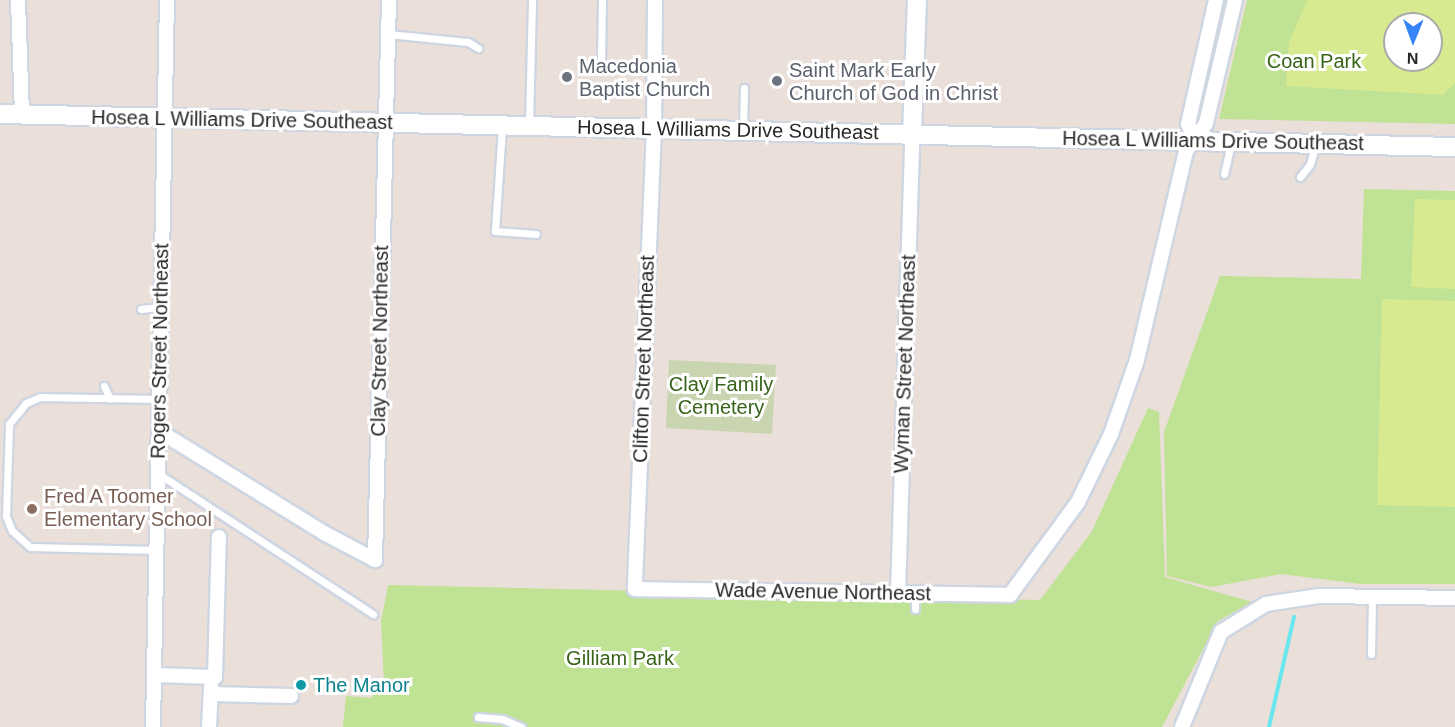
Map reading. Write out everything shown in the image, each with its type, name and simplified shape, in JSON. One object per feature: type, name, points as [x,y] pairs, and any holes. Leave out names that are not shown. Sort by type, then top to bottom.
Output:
[{"type":"street","points":[[18,0],[22,115]]},
{"type":"street","name":"Rogers Street Northeast","points":[[153,727],[167,0]]},
{"type":"street","name":"Clay Street Northeast","points":[[159,432],[324,533],[375,560],[389,0]]},
{"type":"street","name":"Clifton Street Northeast","points":[[635,589],[654,129],[655,0]]},
{"type":"street","points":[[912,135],[917,0]]},
{"type":"street","points":[[1196,141],[1188,124],[1216,0]]},
{"type":"street","points":[[1196,141],[1206,123],[1235,0]]},
{"type":"street","name":"Hosea L Williams Drive Southeast","points":[[0,114],[1455,147]]},
{"type":"street","name":"Wyman Street Northeast","points":[[898,593],[912,135]]},
{"type":"street","name":"Wade Avenue Northeast","points":[[635,589],[1010,596],[1078,502],[1112,434],[1137,360],[1186,151],[1196,141]]},
{"type":"street","points":[[209,727],[219,537]]},
{"type":"street","points":[[1182,727],[1221,632],[1266,604],[1318,596],[1455,598]]},
{"type":"street","points":[[154,675],[212,677]]},
{"type":"street","points":[[211,694],[291,696]]},
{"type":"lane","points":[[529,126],[532,0]]},
{"type":"lane","points":[[601,59],[602,0]]},
{"type":"lane","points":[[388,34],[468,42],[478,48]]},
{"type":"lane","points":[[743,131],[744,88]]},
{"type":"lane","points":[[502,126],[495,231],[536,234]]},
{"type":"lane","points":[[1224,174],[1231,141]]},
{"type":"lane","points":[[1300,177],[1310,164],[1316,143]]},
{"type":"lane","points":[[141,309],[160,307]]},
{"type":"lane","points":[[104,386],[110,399]]},
{"type":"lane","points":[[157,550],[30,548],[12,531],[6,516],[9,424],[16,411],[40,397],[158,399]]},
{"type":"lane","points":[[158,474],[373,614]]},
{"type":"lane","points":[[915,594],[915,609]]},
{"type":"lane","points":[[1371,654],[1372,597]]},
{"type":"lane","points":[[478,717],[502,718],[521,727]]},
{"type":"green space","name":"Coan Park","points":[[1247,0],[1455,0],[1455,124],[1219,119]]},
{"type":"green space","points":[[1307,0],[1455,0],[1455,83],[1443,95],[1286,86],[1289,42]]},
{"type":"green space","points":[[1364,189],[1455,191],[1455,584],[1361,584],[1281,574],[1211,587],[1167,576],[1164,432],[1220,276],[1361,279]]},
{"type":"green space","points":[[1415,199],[1455,200],[1455,289],[1411,287]]},
{"type":"green space","points":[[1382,299],[1455,301],[1455,507],[1377,505]]},
{"type":"green space","name":"Clay Family Cemetery","points":[[669,360],[776,365],[772,434],[666,428]]},
{"type":"green space","name":"Gilliam Park","points":[[1148,408],[1159,412],[1165,577],[1252,602],[1218,621],[1162,727],[343,727],[346,696],[372,698],[374,683],[384,683],[381,621],[388,585],[1040,600],[1092,531]]},
{"type":"waterway","points":[[1269,727],[1294,617]]},
{"type":"place","name":"Macedonia Baptist Church","points":[[567,77]]},
{"type":"place","name":"Saint Mark Early Church of God in Christ","points":[[777,81]]},
{"type":"place","name":"Fred A Toomer Elementary School","points":[[32,509]]},
{"type":"place","name":"The Manor","points":[[301,685]]}]
